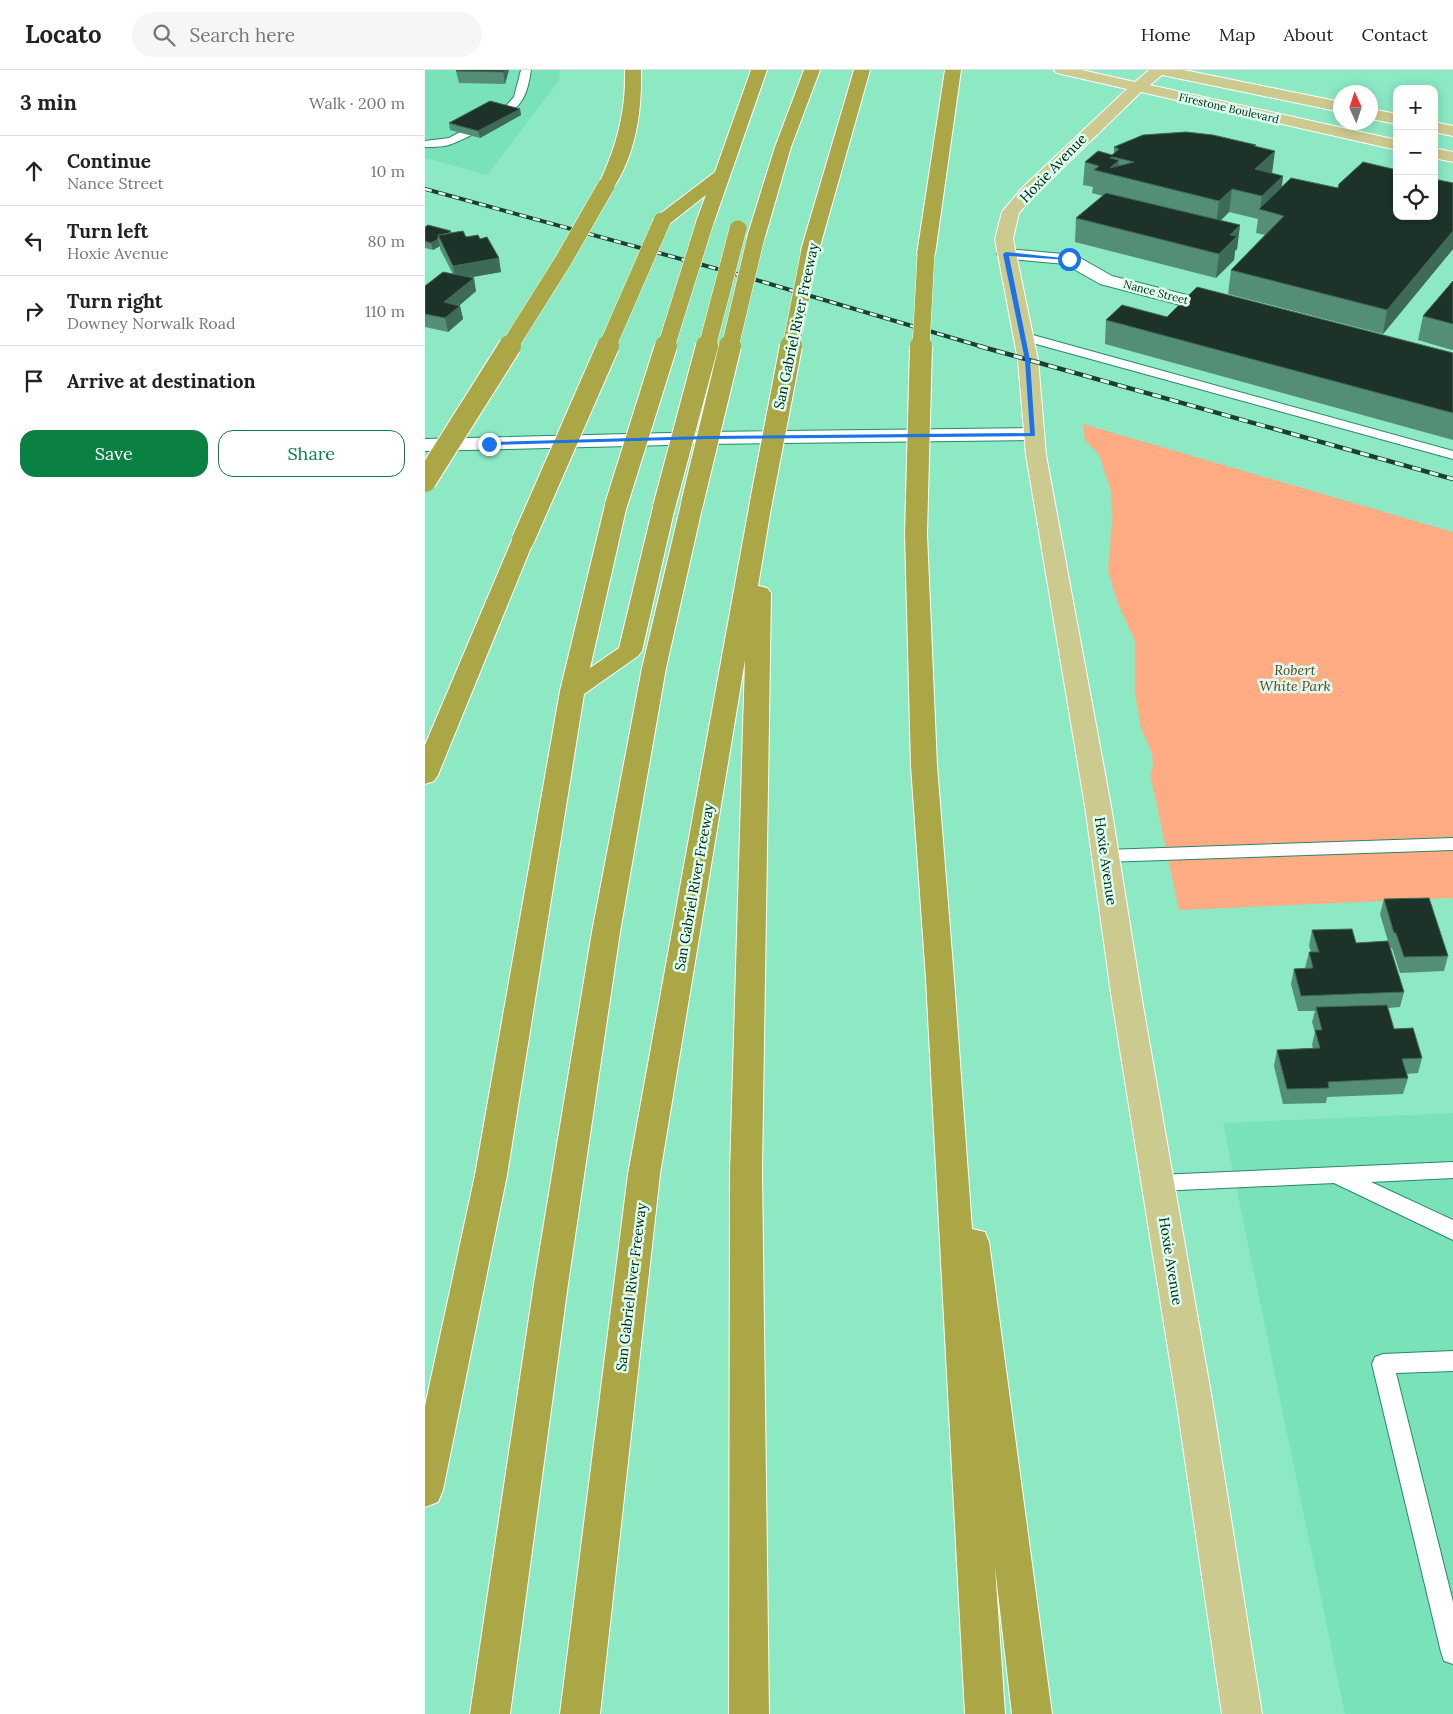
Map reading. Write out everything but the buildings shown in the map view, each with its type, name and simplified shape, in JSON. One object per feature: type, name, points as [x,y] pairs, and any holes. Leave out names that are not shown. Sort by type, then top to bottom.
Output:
[{"type":"highway","points":[[425,481],[563,261],[606,186],[622,154],[630,128],[634,99],[633,70]]},
{"type":"highway","points":[[425,1490],[491,1176],[572,691],[617,505],[705,222],[759,70]]},
{"type":"highway","points":[[490,1714],[551,1284],[606,932],[654,668],[678,505],[747,233],[783,148],[812,70]]},
{"type":"highway","name":"San Gabriel River Freeway","points":[[580,1714],[644,1174],[761,502],[811,250],[862,70]]},
{"type":"highway","points":[[953,70],[926,254],[919,377],[917,534],[925,766],[940,979],[985,1714]]},
{"type":"highway","points":[[761,164],[788,89]]},
{"type":"highway","points":[[425,776],[523,540],[662,221],[723,174]]},
{"type":"highway","points":[[572,691],[630,651],[678,505],[747,233],[745,210]]},
{"type":"highway","points":[[749,1714],[746,1171],[761,502]]},
{"type":"highway","points":[[940,979],[1032,1714]]},
{"type":"main road","name":"Firestone Boulevard","points":[[1062,70],[1393,144]]},
{"type":"main road","name":"Firestone Boulevard","points":[[1160,70],[1333,105]]},
{"type":"main road","name":"Hoxie Avenue","points":[[1160,70],[1136,88],[1073,146],[1011,212],[1004,239],[1027,360],[1033,434],[1098,806],[1195,1405],[1241,1714]]},
{"type":"main road","points":[[1378,115],[1393,118]]},
{"type":"main road","points":[[1438,128],[1453,131]]},
{"type":"main road","points":[[1438,154],[1453,157]]},
{"type":"street","name":"Nance Street","points":[[1006,254],[1069,259],[1106,280],[1237,314]]},
{"type":"street","points":[[425,445],[708,438],[1033,434]]},
{"type":"lane","points":[[425,144],[444,143],[453,140],[508,110],[514,105],[521,94],[526,70]]},
{"type":"lane","points":[[1022,336],[1453,455]]},
{"type":"lane","points":[[1105,856],[1453,844]]},
{"type":"lane","points":[[1158,1182],[1453,1170]]},
{"type":"lane","points":[[1335,1175],[1439,1222],[1453,1231]]},
{"type":"lane","points":[[1453,1362],[1383,1364],[1453,1652]]},
{"type":"shaded area","points":[[425,70],[560,70],[559,81],[487,175],[425,158]]},
{"type":"shaded area","points":[[1453,1113],[1453,1714],[1345,1714],[1223,1123]]},
{"type":"green space","name":"Robert White Park","points":[[1083,424],[1453,532],[1453,898],[1179,910],[1150,773],[1153,767],[1152,754],[1141,728],[1135,693],[1135,641],[1118,604],[1108,571],[1112,520],[1111,491],[1099,454],[1085,440]]},
{"type":"railway","points":[[425,189],[743,276],[983,347]]},
{"type":"railway","points":[[979,346],[1453,479]]},
{"type":"route","points":[[489,444],[708,438],[1033,434],[1027,360],[1006,254],[1069,259]]}]
